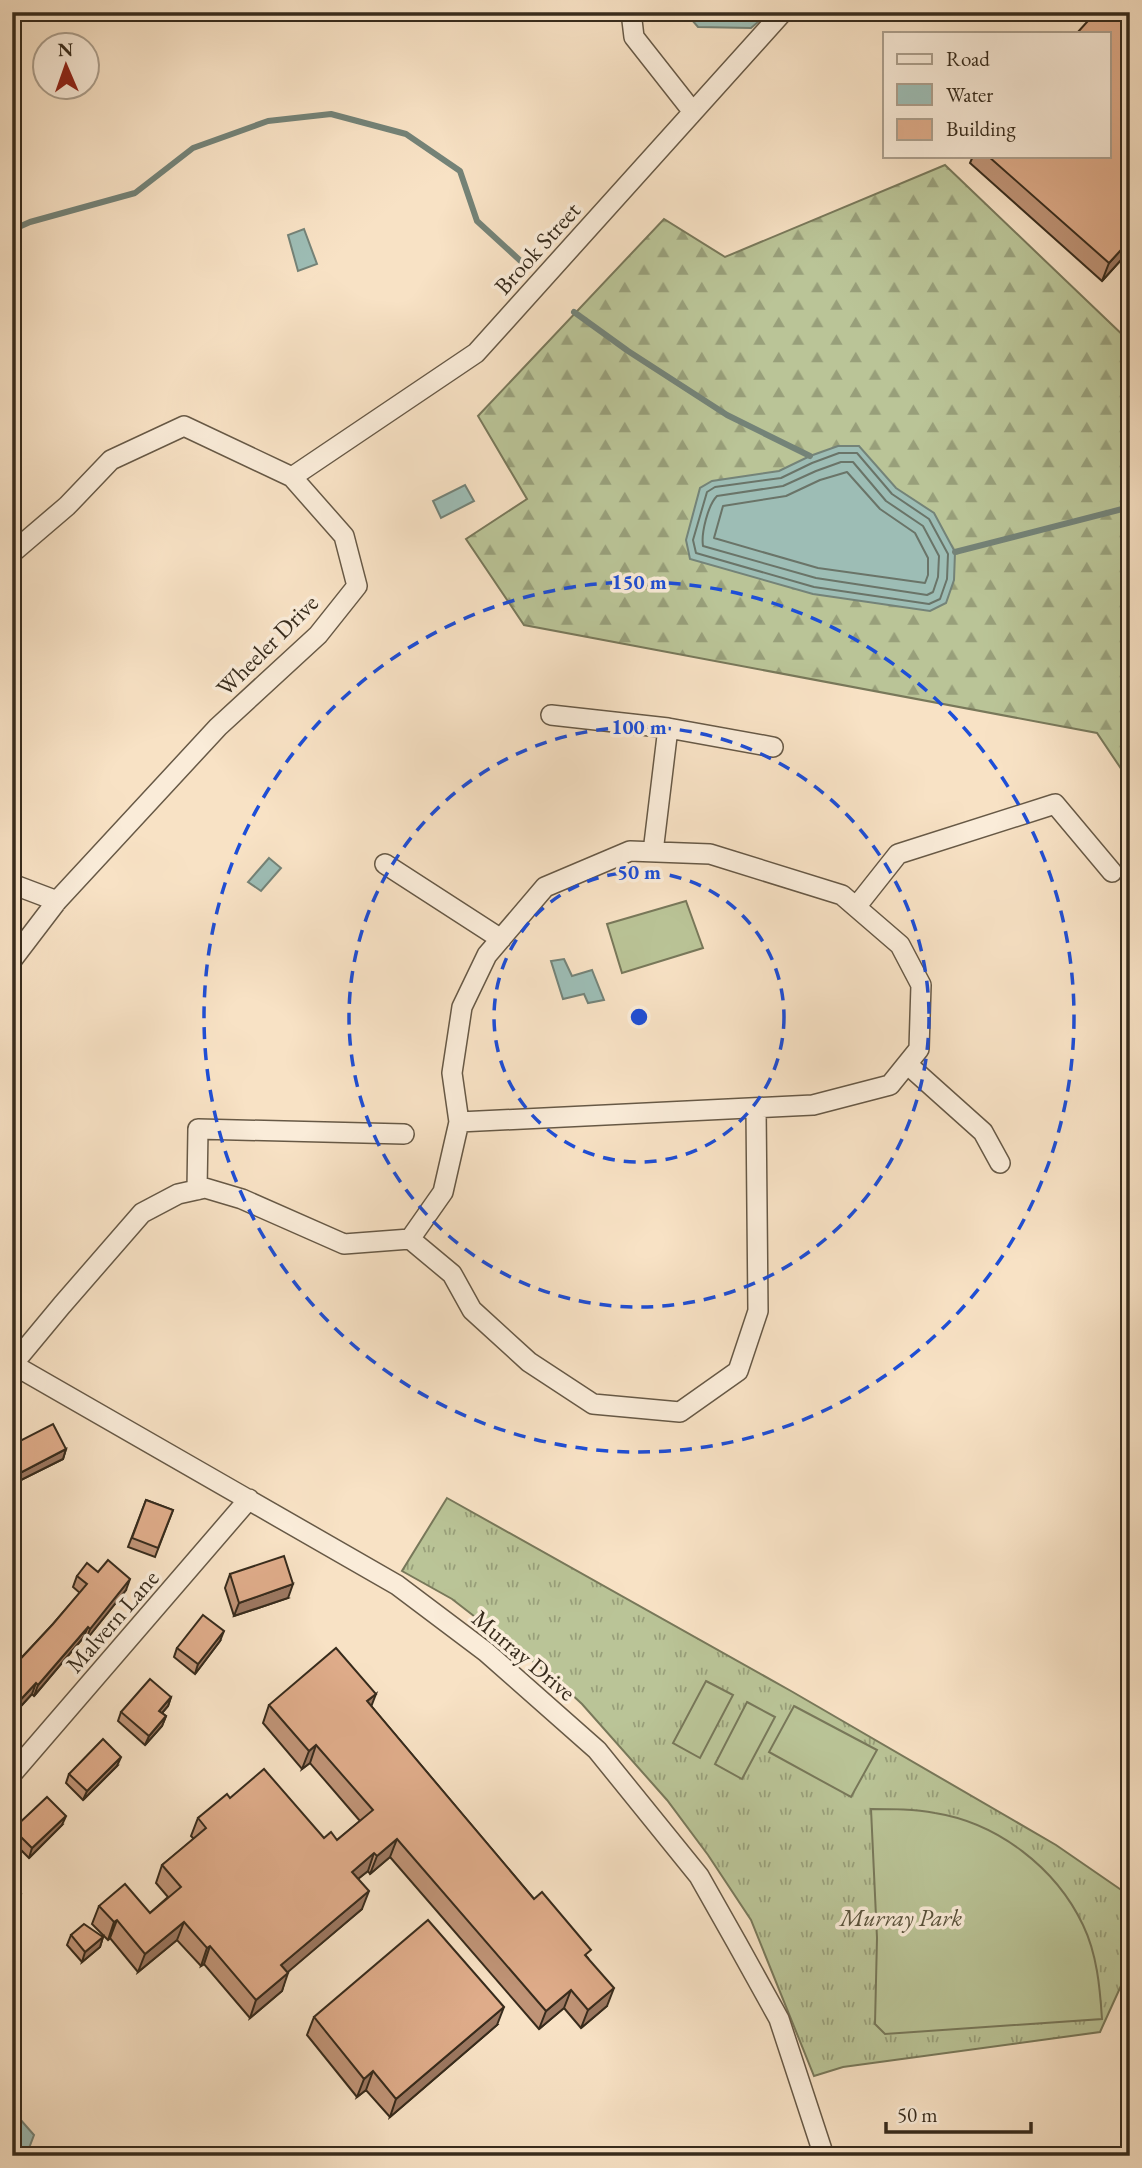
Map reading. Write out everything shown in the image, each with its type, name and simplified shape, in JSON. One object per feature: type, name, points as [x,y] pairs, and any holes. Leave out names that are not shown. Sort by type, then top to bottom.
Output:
[{"type":"street","points":[[631,12],[634,37],[693,113]]},
{"type":"street","name":"Brook Street","points":[[292,477],[476,353],[783,12]]},
{"type":"street","name":"Wheeler Drive","points":[[12,553],[67,506],[111,460],[184,426],[292,477],[344,536],[357,586],[318,635],[218,727],[57,901],[12,960]]},
{"type":"street","points":[[551,715],[668,728],[773,747]]},
{"type":"street","points":[[653,852],[668,728]]},
{"type":"street","points":[[856,907],[898,855],[1055,804],[1112,872]]},
{"type":"street","points":[[410,1239],[443,1192],[459,1122],[452,1073],[462,1007],[487,956],[545,887],[630,851],[710,854],[842,895],[900,945],[921,985],[919,1049],[890,1085],[813,1105],[459,1122]]},
{"type":"street","points":[[385,864],[501,939]]},
{"type":"street","points":[[12,884],[57,901]]},
{"type":"street","points":[[907,1064],[983,1132],[1000,1163]]},
{"type":"street","points":[[15,1371],[62,1305],[142,1213],[178,1194],[205,1188],[242,1199],[344,1244],[410,1239],[452,1274],[472,1310],[529,1362],[593,1404],[680,1412],[738,1370],[758,1311],[756,1108]]},
{"type":"street","points":[[197,1190],[198,1129],[404,1134]]},
{"type":"street","name":"Murray Drive","points":[[15,1371],[249,1499],[397,1586],[486,1652],[597,1750],[699,1876],[738,1945],[779,2019],[824,2156]]},
{"type":"street","name":"Malvern Lane","points":[[12,1774],[249,1499]]},
{"type":"green space","points":[[945,165],[1130,342],[1130,782],[1097,733],[524,625],[466,539],[527,499],[478,416],[664,219],[725,257]]},
{"type":"green space","points":[[686,901],[703,948],[622,973],[607,924]]},
{"type":"green space","name":"Murray Park","points":[[447,1498],[791,1691],[1056,1845],[1130,1896],[1130,1966],[1100,2032],[843,2067],[814,2076],[751,1920],[667,1800],[582,1704],[554,1678],[452,1599],[402,1571]]},
{"type":"green space","points":[[706,1681],[733,1695],[700,1758],[673,1743]]},
{"type":"green space","points":[[747,1702],[775,1717],[742,1779],[715,1764]]},
{"type":"green space","points":[[794,1706],[877,1750],[851,1797],[769,1752]]},
{"type":"green space","points":[[871,1809],[919,1811],[958,1818],[1002,1838],[1041,1867],[1071,1904],[1088,1936],[1097,1971],[1102,2019],[885,2034],[875,2024],[877,1938]]},
{"type":"water","points":[[685,12],[770,12],[751,28],[698,27]]},
{"type":"water","points":[[304,229],[317,264],[298,271],[288,235]]},
{"type":"water","points":[[838,446],[859,446],[896,488],[934,513],[955,552],[954,580],[946,603],[930,611],[813,594],[690,559],[686,540],[700,488],[712,481],[779,471]]},
{"type":"water","points":[[465,485],[474,501],[441,518],[433,501]]},
{"type":"water","points":[[269,858],[281,868],[261,891],[248,882]]},
{"type":"water","points":[[564,959],[572,976],[592,970],[604,1000],[588,1003],[584,994],[563,999],[551,961]]},
{"type":"water","points":[[12,2110],[34,2135],[26,2156],[12,2156]]},
{"type":"building","points":[[1096,12],[1130,12],[1130,240],[1109,263],[990,158],[1110,158],[1110,32],[1078,32]]},
{"type":"building","points":[[53,1424],[66,1449],[20,1473],[12,1457],[12,1445]]},
{"type":"building","points":[[146,1500],[173,1510],[158,1548],[132,1538]]},
{"type":"building","points":[[284,1556],[293,1584],[239,1603],[230,1574]]},
{"type":"building","points":[[108,1560],[130,1579],[90,1629],[88,1627],[38,1685],[36,1683],[12,1709],[12,1668],[87,1584],[77,1576],[87,1563],[98,1572]]},
{"type":"building","points":[[203,1615],[224,1631],[198,1664],[177,1648]]},
{"type":"building","points":[[336,1648],[376,1694],[367,1701],[534,1899],[542,1892],[591,1950],[585,1955],[614,1988],[588,2010],[571,1990],[546,2011],[397,1839],[377,1856],[374,1853],[352,1872],[369,1891],[281,1965],[288,1973],[256,2000],[210,1946],[207,1948],[184,1922],[145,1954],[117,1920],[114,1922],[99,1906],[125,1884],[150,1913],[181,1887],[162,1865],[206,1828],[198,1818],[227,1794],[230,1798],[264,1769],[324,1838],[331,1832],[337,1840],[373,1810],[316,1745],[309,1751],[269,1705]]},
{"type":"building","points":[[150,1679],[171,1697],[159,1711],[166,1716],[149,1736],[121,1712]]},
{"type":"building","points":[[103,1739],[121,1757],[87,1791],[69,1774]]},
{"type":"building","points":[[47,1797],[66,1816],[32,1848],[13,1829]]},
{"type":"building","points":[[12,1888],[21,1894],[12,1906]]},
{"type":"building","points":[[428,1920],[504,2007],[396,2099],[373,2071],[364,2079],[314,2017]]},
{"type":"building","points":[[84,1924],[103,1937],[85,1952],[71,1935]]},
{"type":"waterway","points":[[12,230],[30,222],[135,193],[193,148],[268,121],[331,114],[406,134],[460,171],[477,221],[525,265]]},
{"type":"waterway","points":[[574,312],[628,351],[727,415],[810,456]]},
{"type":"waterway","points":[[955,552],[1130,507]]}]
